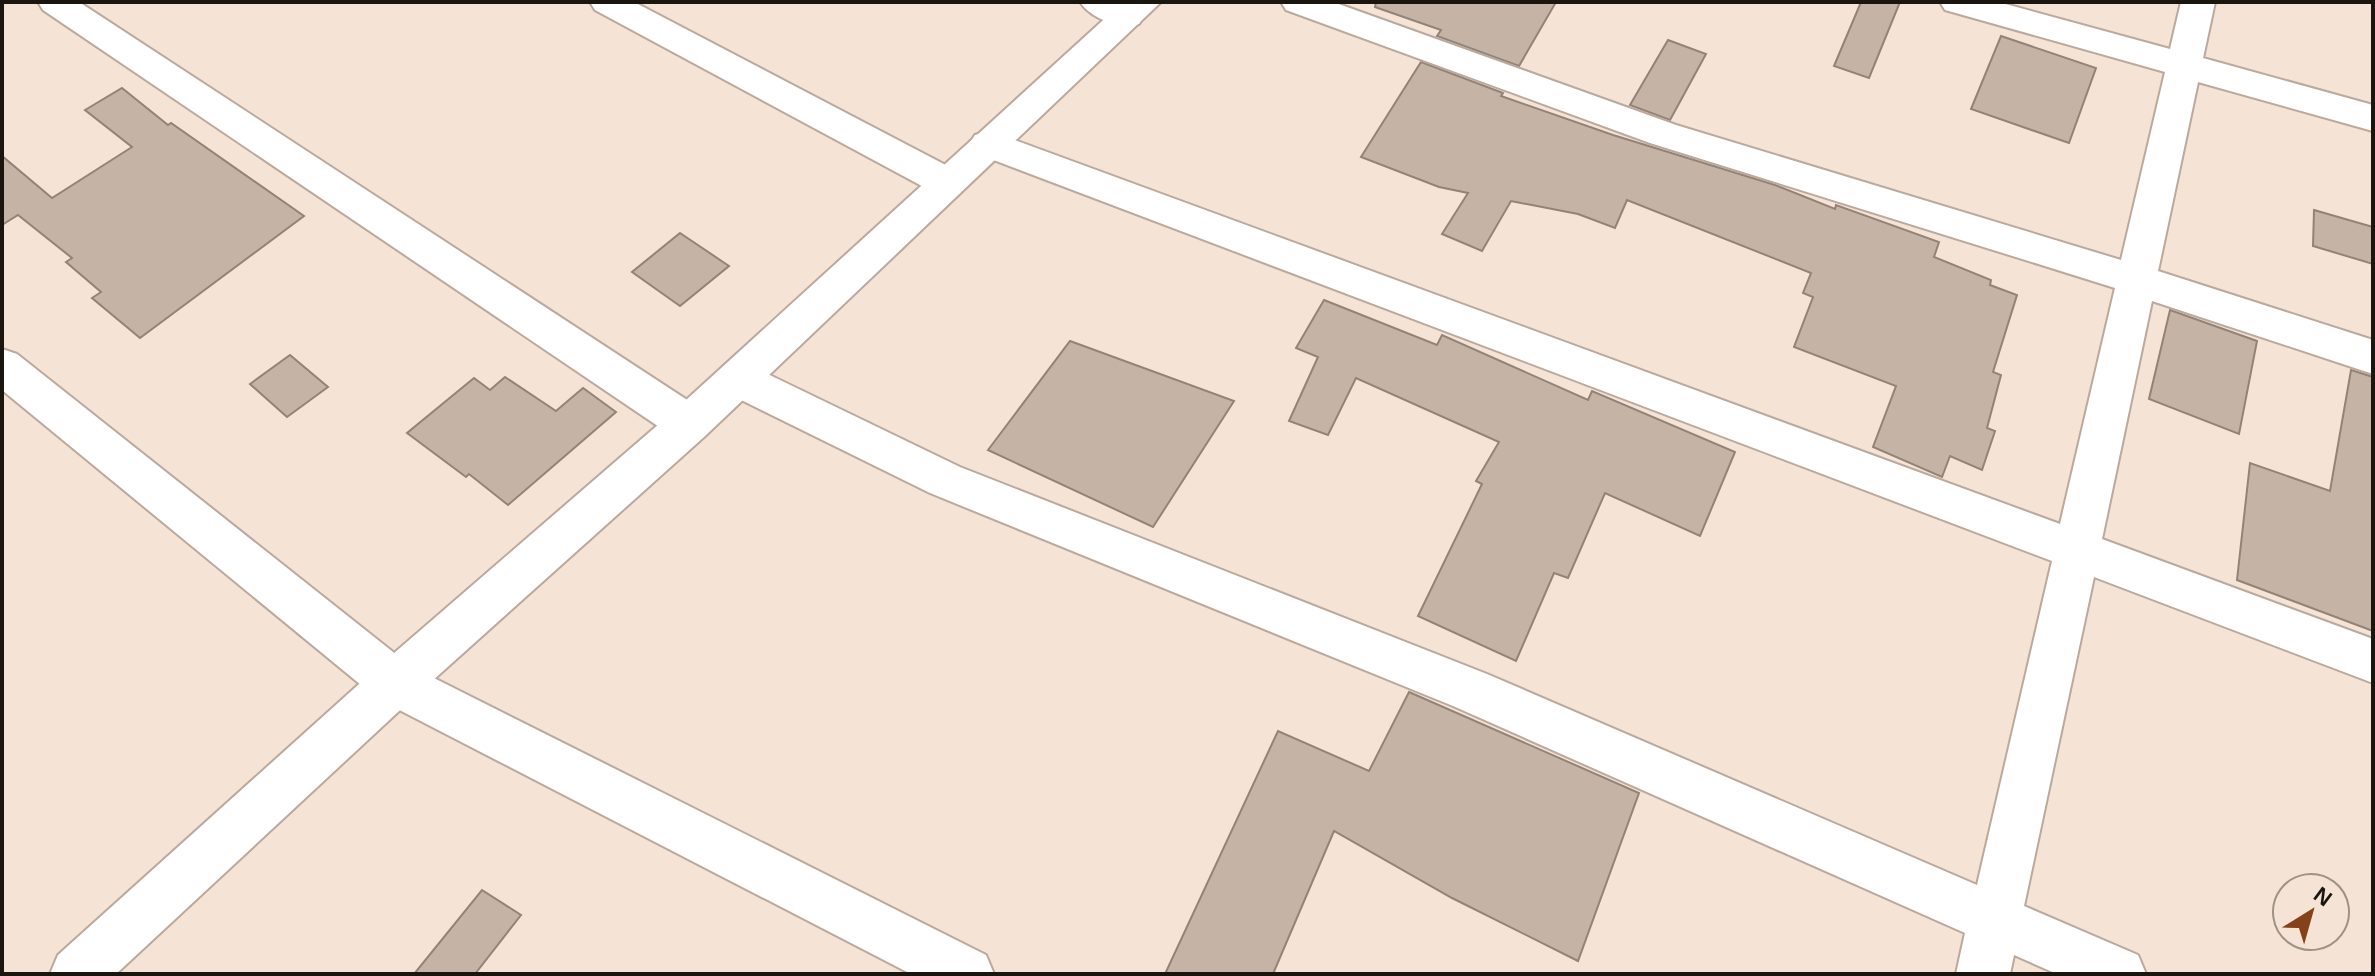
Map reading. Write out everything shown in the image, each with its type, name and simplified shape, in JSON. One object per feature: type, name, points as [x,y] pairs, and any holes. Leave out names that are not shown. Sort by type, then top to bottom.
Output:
[{"type":"street","points":[[55,2],[689,424]]},
{"type":"street","points":[[607,2],[946,182]]},
{"type":"street","points":[[1298,2],[1663,134],[2137,280],[2373,357]]},
{"type":"street","points":[[1957,2],[2373,118]]},
{"type":"street","points":[[1983,974],[2198,2]]},
{"type":"street","points":[[77,974],[395,683],[738,379],[988,144],[1122,7]]},
{"type":"street","points":[[988,144],[2373,661]]},
{"type":"street","points":[[2,366],[395,683],[967,974]]},
{"type":"street","points":[[738,379],[945,480],[1470,690],[2119,974]]},
{"type":"building","points":[[1376,2],[1556,2],[1519,66],[1437,36],[1441,30],[1375,7]]},
{"type":"building","points":[[1861,2],[1900,2],[1869,78],[1834,66]]},
{"type":"building","points":[[2001,36],[2096,68],[2069,143],[1971,109]]},
{"type":"building","points":[[1668,40],[1706,54],[1670,120],[1630,105]]},
{"type":"building","points":[[1421,62],[1503,93],[1501,96],[1613,135],[1775,185],[1835,209],[1836,205],[1939,242],[1934,257],[1991,280],[1990,285],[2017,295],[1993,372],[2001,375],[1987,428],[1995,431],[1982,470],[1950,456],[1942,477],[1873,447],[1896,386],[1794,347],[1813,297],[1803,293],[1811,273],[1627,200],[1615,228],[1578,214],[1511,201],[1482,251],[1442,234],[1468,193],[1439,187],[1361,157]]},
{"type":"building","points":[[122,88],[168,125],[171,123],[304,216],[140,338],[92,298],[101,292],[66,262],[72,258],[18,215],[2,225],[2,156],[52,198],[132,147],[85,110]]},
{"type":"building","points":[[2314,210],[2373,227],[2373,264],[2313,246]]},
{"type":"building","points":[[680,233],[729,266],[680,306],[632,272]]},
{"type":"building","points":[[1324,300],[1437,345],[1442,335],[1588,400],[1592,391],[1735,452],[1700,536],[1605,493],[1568,578],[1554,573],[1516,661],[1418,616],[1482,484],[1476,481],[1499,442],[1356,378],[1328,435],[1289,421],[1318,357],[1296,348]]},
{"type":"building","points":[[2170,310],[2257,341],[2239,434],[2149,399]]},
{"type":"building","points":[[1070,341],[1234,401],[1153,527],[988,450]]},
{"type":"building","points":[[290,355],[328,387],[287,417],[250,384]]},
{"type":"building","points":[[2351,370],[2373,377],[2373,631],[2237,580],[2250,463],[2330,491]]},
{"type":"building","points":[[505,377],[556,411],[583,388],[616,412],[508,505],[469,474],[466,477],[407,433],[474,378],[490,390]]},
{"type":"building","points":[[1409,692],[1639,793],[1578,961],[1452,898],[1334,831],[1273,974],[1165,974],[1278,731],[1369,771]]},
{"type":"building","points":[[482,890],[521,915],[475,974],[414,974]]}]
